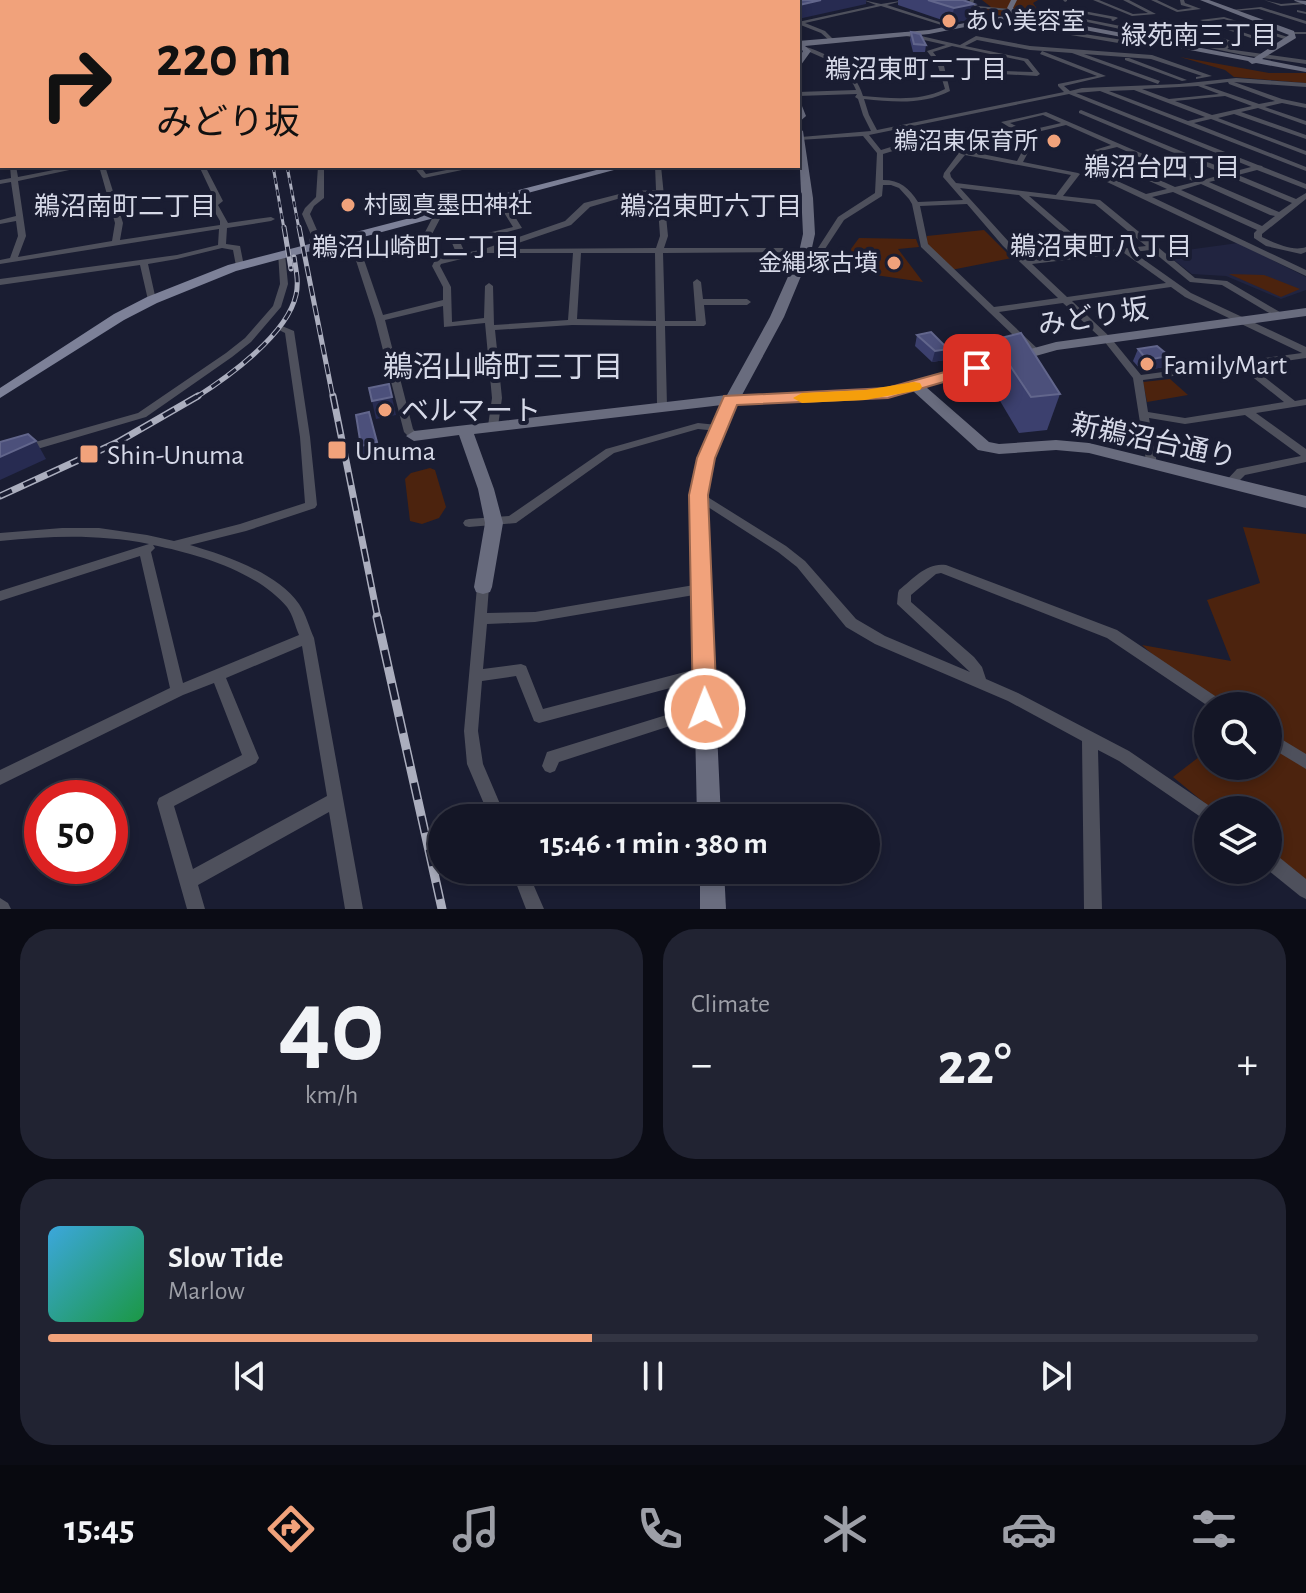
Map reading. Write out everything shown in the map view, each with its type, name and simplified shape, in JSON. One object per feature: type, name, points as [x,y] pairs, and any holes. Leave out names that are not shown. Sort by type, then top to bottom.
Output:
[{"type":"main road","points":[[0,394],[119,317],[152,300],[240,266],[616,168]]},
{"type":"street","points":[[865,0],[956,28]]},
{"type":"street","points":[[800,23],[904,0]]},
{"type":"street","points":[[972,0],[970,5],[979,9],[1012,3]]},
{"type":"street","points":[[997,0],[1030,11],[1306,62]]},
{"type":"street","points":[[1058,0],[1097,2],[1188,37],[1185,40]]},
{"type":"street","points":[[1125,0],[1154,14],[1132,15]]},
{"type":"street","points":[[1153,0],[1177,11],[1199,9],[1183,4],[1182,0]]},
{"type":"street","points":[[1203,0],[1234,10],[1290,36]]},
{"type":"street","points":[[1266,0],[1303,7]]},
{"type":"street","points":[[1012,3],[1019,18]]},
{"type":"street","points":[[1030,11],[1035,4],[1116,18],[1105,24]]},
{"type":"street","points":[[1277,14],[1303,7]]},
{"type":"street","points":[[1234,10],[1259,8],[1306,23]]},
{"type":"street","points":[[800,45],[1019,18],[1050,20],[1252,62],[1306,70]]},
{"type":"street","points":[[1276,45],[1202,20],[1224,18],[1290,36]]},
{"type":"street","points":[[1136,30],[1153,24],[1177,22],[1232,43],[1224,48]]},
{"type":"street","points":[[800,23],[823,32],[831,40]]},
{"type":"street","points":[[1252,62],[1290,36],[1306,33]]},
{"type":"street","points":[[904,34],[1026,60],[1037,74],[1002,73],[992,53]]},
{"type":"street","points":[[961,46],[976,38],[1030,48],[1072,51],[1152,57],[1209,76],[1155,82],[1072,51]]},
{"type":"street","points":[[800,94],[920,99],[948,90],[941,66],[930,51],[953,44]]},
{"type":"street","points":[[800,45],[844,69],[857,85],[858,95],[875,132]]},
{"type":"street","points":[[1030,48],[1103,76],[1060,85],[1068,92],[1306,187]]},
{"type":"street","points":[[1111,54],[1184,80]]},
{"type":"street","points":[[1222,81],[1306,108]]},
{"type":"street","points":[[708,804],[698,495],[717,428],[777,317],[805,252],[809,234],[808,198],[800,139],[865,134],[1098,88],[1222,81],[1306,85]]},
{"type":"street","points":[[1196,84],[1306,123]]},
{"type":"street","points":[[1128,86],[1306,153]]},
{"type":"street","points":[[1098,88],[1306,169]]},
{"type":"street","points":[[1167,100],[1227,95]]},
{"type":"street","points":[[1054,118],[1155,96]]},
{"type":"street","points":[[920,99],[929,120]]},
{"type":"street","points":[[1109,141],[1282,101]]},
{"type":"street","points":[[1235,111],[1306,137]]},
{"type":"street","points":[[1081,112],[1297,202]]},
{"type":"street","points":[[1025,133],[1004,122],[1044,113],[1281,215]]},
{"type":"street","points":[[869,123],[896,128]]},
{"type":"street","points":[[880,157],[945,133],[1025,133],[1067,123]]},
{"type":"street","points":[[865,134],[880,157],[885,173],[910,192],[916,204],[924,245],[1035,351]]},
{"type":"street","points":[[1009,134],[1029,145],[1019,163]]},
{"type":"street","points":[[913,143],[1076,174],[1058,197]]},
{"type":"street","points":[[1119,145],[1091,152],[1262,229]]},
{"type":"street","points":[[964,151],[947,173],[955,185],[1025,262],[1107,339],[1138,378],[1151,464]]},
{"type":"street","points":[[1144,197],[1284,161]]},
{"type":"street","points":[[13,168],[22,236],[13,260]]},
{"type":"street","points":[[0,182],[74,168]]},
{"type":"street","points":[[103,168],[119,223],[116,243]]},
{"type":"street","points":[[203,168],[219,201],[214,204],[225,226],[222,246]]},
{"type":"street","points":[[316,245],[316,232],[310,228],[306,209],[308,204],[320,198],[321,168]]},
{"type":"street","points":[[418,168],[424,176],[467,168]]},
{"type":"street","points":[[658,168],[664,236],[659,252],[662,406]]},
{"type":"street","points":[[1128,169],[1110,180],[1306,273]]},
{"type":"street","points":[[486,251],[820,250],[828,243],[835,225],[879,194],[885,173]]},
{"type":"street","points":[[880,183],[899,185]]},
{"type":"street","points":[[955,185],[1097,202],[1193,280],[1224,283],[1282,317]]},
{"type":"street","points":[[658,192],[631,193],[587,205],[568,223],[486,251],[443,260],[436,266],[447,287],[447,325],[572,322],[701,324],[697,282]]},
{"type":"street","points":[[1020,192],[1092,254]]},
{"type":"street","points":[[1304,251],[1269,244],[1258,238],[1262,229],[1306,195]]},
{"type":"street","points":[[462,257],[456,243],[518,228],[499,198]]},
{"type":"street","points":[[916,204],[969,202]]},
{"type":"street","points":[[426,238],[439,213]]},
{"type":"street","points":[[0,222],[19,218]]},
{"type":"street","points":[[0,262],[271,219]]},
{"type":"street","points":[[352,236],[380,319],[408,430],[414,436]]},
{"type":"street","points":[[358,249],[426,238]]},
{"type":"street","points":[[426,238],[443,260]]},
{"type":"street","points":[[0,282],[143,262],[222,246],[237,248],[240,266]]},
{"type":"street","points":[[1025,262],[1156,247]]},
{"type":"street","points":[[1125,250],[1170,285],[1306,353]]},
{"type":"street","points":[[572,322],[577,252]]},
{"type":"street","points":[[0,456],[142,415],[229,355],[248,340],[277,307],[284,284],[281,254]]},
{"type":"street","points":[[143,262],[152,300]]},
{"type":"street","points":[[991,310],[1170,285]]},
{"type":"street","points":[[489,286],[489,324],[497,398],[493,426]]},
{"type":"street","points":[[380,319],[446,302]]},
{"type":"street","points":[[699,302],[747,302]]},
{"type":"street","name":"みどり坂","points":[[414,436],[662,406],[865,395],[916,386],[1035,351],[1306,312]]},
{"type":"street","points":[[0,596],[167,543],[242,528],[311,505],[305,437],[289,331],[282,329]]},
{"type":"street","points":[[1138,378],[1243,365],[1306,353]]},
{"type":"street","points":[[1243,365],[1293,404]]},
{"type":"street","name":"新鵜沼台通り","points":[[916,386],[984,446],[999,449],[1056,445],[1089,448],[1306,502]]},
{"type":"street","points":[[1144,414],[1174,422],[1306,402]]},
{"type":"street","points":[[1248,412],[1306,456]]},
{"type":"street","points":[[469,523],[512,520],[610,451],[698,426],[717,428]]},
{"type":"street","points":[[465,430],[486,489],[494,523],[479,619],[471,731],[475,764],[492,804]]},
{"type":"street","points":[[1230,483],[1241,472],[1306,456]]},
{"type":"street","points":[[698,495],[801,564],[851,623],[880,640],[979,681],[1124,756],[1194,804]]},
{"type":"street","points":[[0,537],[98,532],[167,543],[237,567],[266,584],[292,605],[307,638],[354,909]]},
{"type":"street","points":[[145,551],[178,691]]},
{"type":"street","points":[[979,681],[977,671],[969,661],[904,604],[904,593],[932,570],[942,568],[1112,634],[1198,692]]},
{"type":"street","points":[[479,619],[535,617],[700,589]]},
{"type":"street","points":[[0,778],[178,691],[307,638]]},
{"type":"street","points":[[477,676],[521,670],[539,717],[704,673]]},
{"type":"street","points":[[196,909],[165,803],[251,758],[218,676]]},
{"type":"street","points":[[550,766],[552,757],[705,709]]},
{"type":"street","points":[[1090,740],[1093,909]]},
{"type":"street","points":[[1282,747],[1306,762]]},
{"type":"street","points":[[188,881],[335,800]]},
{"type":"street","points":[[1282,870],[1306,890]]},
{"type":"street","points":[[525,884],[535,909]]},
{"type":"street","points":[[712,884],[713,909]]},
{"type":"shaded area","points":[[982,0],[1038,0],[1033,3],[1043,17],[960,14],[991,7]]},
{"type":"shaded area","points":[[1180,57],[1269,73],[1306,73],[1306,83],[1234,77],[1225,70]]},
{"type":"shaded area","points":[[984,230],[1012,258],[951,270],[926,244],[927,236]]},
{"type":"shaded area","points":[[859,238],[916,239],[919,247],[898,249],[923,282],[855,272],[851,249]]},
{"type":"shaded area","points":[[1238,243],[1306,277],[1306,290],[1281,299],[1226,276],[1192,274],[1165,253]]},
{"type":"shaded area","points":[[1229,274],[1264,275],[1300,289],[1281,297]]},
{"type":"shaded area","points":[[1170,379],[1188,395],[1147,402],[1143,382]]},
{"type":"shaded area","points":[[430,468],[435,470],[446,507],[439,518],[422,524],[410,521],[405,479],[411,473]]},
{"type":"shaded area","points":[[1243,527],[1306,534],[1306,887],[1282,867],[1282,796],[1196,796],[1173,777],[1194,761],[1194,780],[1282,780],[1282,692],[1194,692],[1142,645],[1231,661],[1207,600],[1260,583]]},
{"type":"building","points":[[800,0],[821,0],[800,5]]},
{"type":"building","points":[[928,0],[963,0],[974,4],[954,8]]},
{"type":"building","points":[[911,32],[920,34],[926,45],[914,44]]},
{"type":"building","points":[[931,332],[948,349],[935,351],[917,335]]},
{"type":"building","points":[[1021,333],[1060,394],[1031,397],[993,340]]},
{"type":"building","points":[[1157,346],[1169,356],[1147,360],[1138,349]]},
{"type":"building","points":[[389,384],[392,397],[372,401],[369,388]]},
{"type":"building","points":[[369,412],[377,442],[361,446],[356,415]]},
{"type":"building","points":[[28,434],[36,441],[0,457],[0,442]]},
{"type":"railway","points":[[273,168],[284,229]]},
{"type":"railway","points":[[287,168],[299,229]]},
{"type":"railway","points":[[284,227],[291,269]]},
{"type":"railway","points":[[299,227],[333,398]]},
{"type":"railway","points":[[198,396],[239,367],[281,325],[296,295],[294,257]]},
{"type":"railway","points":[[0,496],[118,442],[198,396]]},
{"type":"railway","points":[[333,396],[378,619]]},
{"type":"railway","points":[[377,617],[442,909]]},
{"type":"slow traffic","points":[[802,398],[888,393],[914,387]]},
{"type":"place","name":"あい美容室","points":[[949,21]]},
{"type":"place","name":"鵜沼東保育所","points":[[1054,141]]},
{"type":"place","name":"村國真墨田神社","points":[[348,205]]},
{"type":"place","name":"金縄塚古墳","points":[[894,263]]},
{"type":"place","name":"FamilyMart","points":[[1147,364]]},
{"type":"place","name":"ベルマート","points":[[385,410]]},
{"type":"place","name":"Unuma","points":[[337,450]]},
{"type":"place","name":"Shin-Unuma","points":[[89,454]]},
{"type":"district","name":"緑苑南三丁目","points":[[1199,35]]},
{"type":"district","name":"鵜沼東町二丁目","points":[[916,69]]},
{"type":"district","name":"鵜沼台四丁目","points":[[1162,167]]},
{"type":"district","name":"鵜沼南町二丁目","points":[[125,206]]},
{"type":"district","name":"鵜沼東町六丁目","points":[[711,206]]},
{"type":"district","name":"鵜沼東町八丁目","points":[[1101,246]]},
{"type":"district","name":"鵜沼山崎町二丁目","points":[[416,247]]},
{"type":"district","name":"鵜沼山崎町三丁目","points":[[503,367]]},
{"type":"route","points":[[705,709],[698,495],[706,458],[730,400],[888,393],[977,368]]}]
